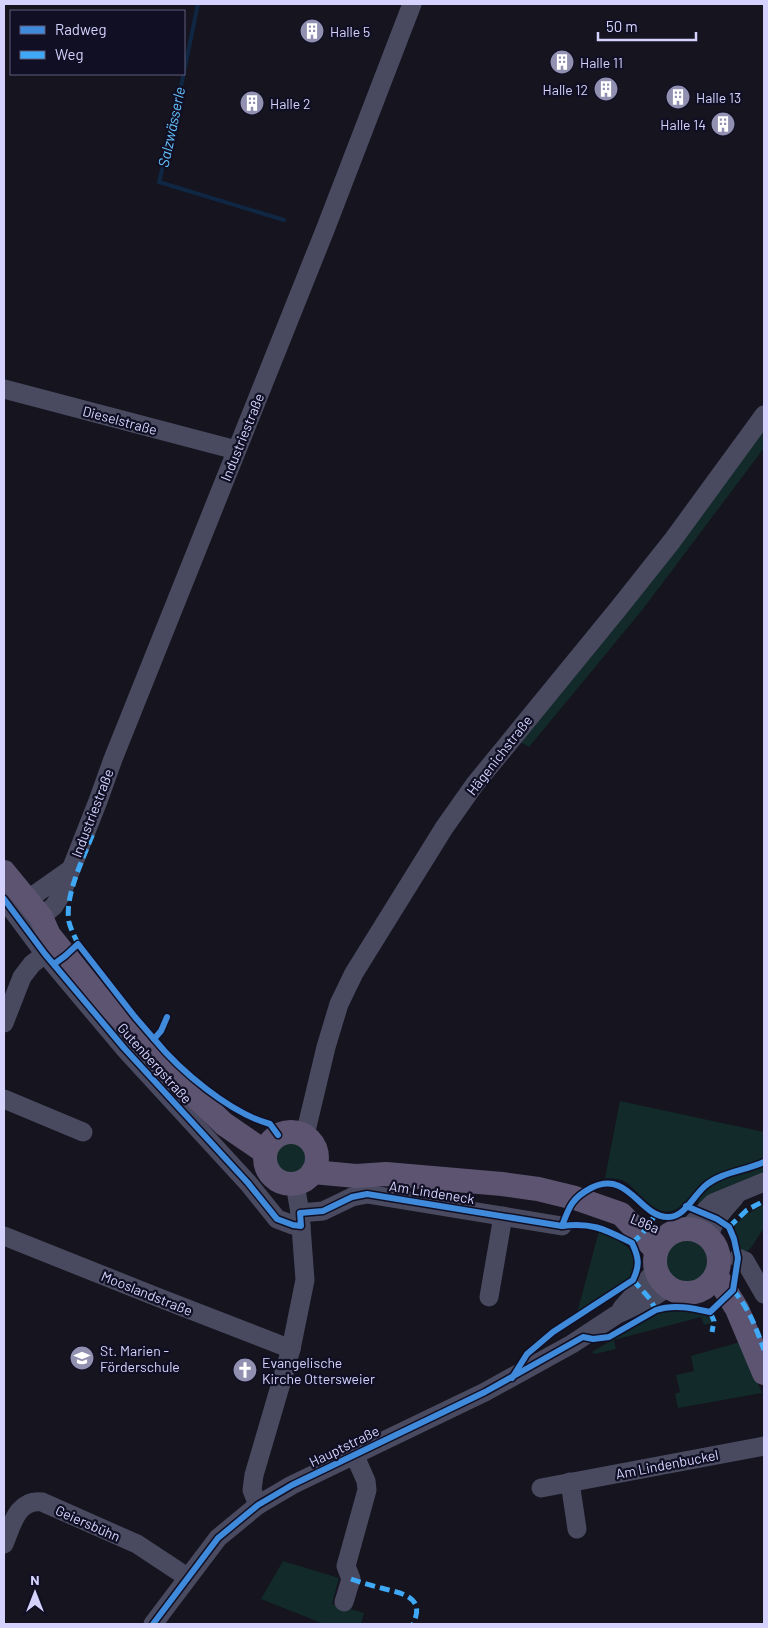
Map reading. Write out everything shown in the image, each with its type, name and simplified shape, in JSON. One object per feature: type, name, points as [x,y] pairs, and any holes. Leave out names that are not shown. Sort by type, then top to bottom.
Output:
[{"type":"main road","points":[[4,872],[24,905],[54,925],[105,989],[127,1023],[160,1062],[224,1124],[271,1143],[291,1131],[307,1161]]},
{"type":"main road","name":"L86a","points":[[271,1143],[264,1162],[268,1172],[284,1184],[307,1161],[338,1161],[386,1174],[538,1189],[575,1198],[621,1214],[636,1217],[674,1251],[678,1292],[689,1294],[708,1283]]},
{"type":"main road","points":[[674,1251],[714,1242],[719,1257],[719,1265],[708,1283],[736,1309],[764,1373]]},
{"type":"street","name":"Industriestraße","points":[[24,905],[71,869],[113,759],[325,230],[412,4]]},
{"type":"street","name":"Dieselstraße","points":[[4,389],[236,450]]},
{"type":"street","name":"Hägenichstraße","points":[[258,1505],[252,1490],[254,1475],[291,1349],[305,1280],[301,1219],[307,1161],[331,1025],[339,1004],[354,974],[444,828],[481,776],[618,610],[764,415]]},
{"type":"street","name":"Gutenbergstraße","points":[[24,905],[45,954],[124,1048],[248,1182],[277,1219],[293,1225],[301,1219]]},
{"type":"street","points":[[4,1023],[22,977],[32,964],[45,954]]},
{"type":"street","points":[[4,1099],[83,1132]]},
{"type":"street","name":"Hauptstraße","points":[[153,1624],[218,1538],[258,1505],[292,1485],[512,1378],[572,1344],[616,1315],[674,1251],[712,1226],[737,1194],[764,1182]]},
{"type":"street","name":"Am Lindeneck","points":[[301,1219],[324,1211],[352,1197],[366,1194],[562,1226]]},
{"type":"street","points":[[489,1297],[503,1216]]},
{"type":"street","name":"Mooslandstraße","points":[[4,1236],[291,1349]]},
{"type":"street","points":[[738,1258],[745,1262],[764,1294]]},
{"type":"street","name":"Am Lindenbuckel","points":[[541,1488],[764,1446]]},
{"type":"street","points":[[344,1602],[350,1580],[346,1566],[366,1490],[366,1482],[355,1456]]},
{"type":"street","points":[[570,1482],[577,1529]]},
{"type":"street","name":"Geiersbühn","points":[[4,1544],[19,1511],[26,1504],[34,1501],[42,1502],[137,1544],[187,1578]]},
{"type":"green space","points":[[764,423],[764,448],[643,609],[529,747],[518,741]]},
{"type":"green space","points":[[620,1101],[764,1132],[764,1157],[706,1181],[677,1209],[672,1211],[659,1210],[654,1208],[624,1181],[605,1178]]},
{"type":"green space","points":[[291,1139],[305,1144],[310,1158],[305,1172],[291,1177],[277,1172],[272,1158],[277,1144]]},
{"type":"green space","points":[[764,1165],[764,1173],[700,1206],[698,1202],[703,1194],[717,1181]]},
{"type":"green space","points":[[764,1205],[764,1229],[748,1251],[740,1250],[734,1233],[735,1225],[747,1214]]},
{"type":"green space","points":[[599,1231],[620,1241],[636,1258],[632,1278],[577,1313]]},
{"type":"green space","points":[[692,1237],[705,1244],[711,1252],[711,1272],[705,1280],[697,1286],[682,1287],[669,1280],[663,1272],[662,1257],[669,1244],[677,1238]]},
{"type":"green space","points":[[662,1310],[704,1313],[713,1322],[704,1325],[701,1317],[614,1340],[616,1349],[595,1354],[592,1352]]},
{"type":"green space","points":[[740,1342],[762,1393],[678,1408],[675,1394],[680,1392],[676,1375],[694,1371],[691,1356]]},
{"type":"green space","points":[[283,1561],[339,1578],[332,1604],[364,1613],[361,1624],[324,1624],[261,1599]]},
{"type":"waterway","name":"Salzwässerle","points":[[185,67],[198,4]]},
{"type":"waterway","name":"Salzwässerle","points":[[183,75],[159,182],[284,220]]},
{"type":"marked path","points":[[78,944],[69,922],[69,901],[93,833]]},
{"type":"marked path","points":[[729,1227],[747,1210],[764,1201]]},
{"type":"marked path","points":[[632,1243],[642,1234],[656,1214]]},
{"type":"marked path","points":[[633,1280],[650,1299],[656,1310]]},
{"type":"marked path","points":[[733,1290],[748,1311],[764,1350]]},
{"type":"marked path","points":[[710,1312],[714,1321],[712,1332]]},
{"type":"marked path","points":[[351,1579],[400,1593],[411,1599],[417,1609],[413,1624]]},
{"type":"cycle path","points":[[4,899],[45,954],[124,1048],[248,1183],[277,1219],[301,1226],[300,1213],[323,1211],[352,1197],[367,1194],[562,1226],[591,1226],[607,1231],[632,1243],[638,1262],[633,1280],[553,1332],[527,1354],[512,1378]]},
{"type":"cycle path","points":[[54,964],[78,944],[154,1039],[161,1031],[167,1017]]},
{"type":"cycle path","points":[[154,1039],[177,1064],[207,1089],[239,1111],[270,1124],[278,1135]]},
{"type":"cycle path","points":[[562,1226],[569,1208],[575,1199],[591,1188],[604,1184],[615,1185],[633,1195],[649,1210],[658,1215],[668,1217],[679,1214],[684,1210],[711,1181],[764,1162]]},
{"type":"cycle path","points":[[153,1624],[218,1538],[258,1505],[292,1485],[485,1392],[583,1337],[593,1339],[609,1337],[656,1310],[663,1308],[683,1307],[710,1312],[733,1290],[738,1258],[734,1239],[729,1227],[717,1219],[686,1206]]},
{"type":"place","name":"Halle 5","points":[[312,31]]},
{"type":"place","name":"Halle 11","points":[[562,62]]},
{"type":"place","name":"Halle 12","points":[[606,89]]},
{"type":"place","name":"Halle 13","points":[[678,97]]},
{"type":"place","name":"Halle 2","points":[[252,103]]},
{"type":"place","name":"Halle 14","points":[[723,124]]},
{"type":"place","name":"St. Marien - Förderschule","points":[[82,1358]]},
{"type":"place","name":"Evangelische Kirche Ottersweier","points":[[245,1370]]}]
